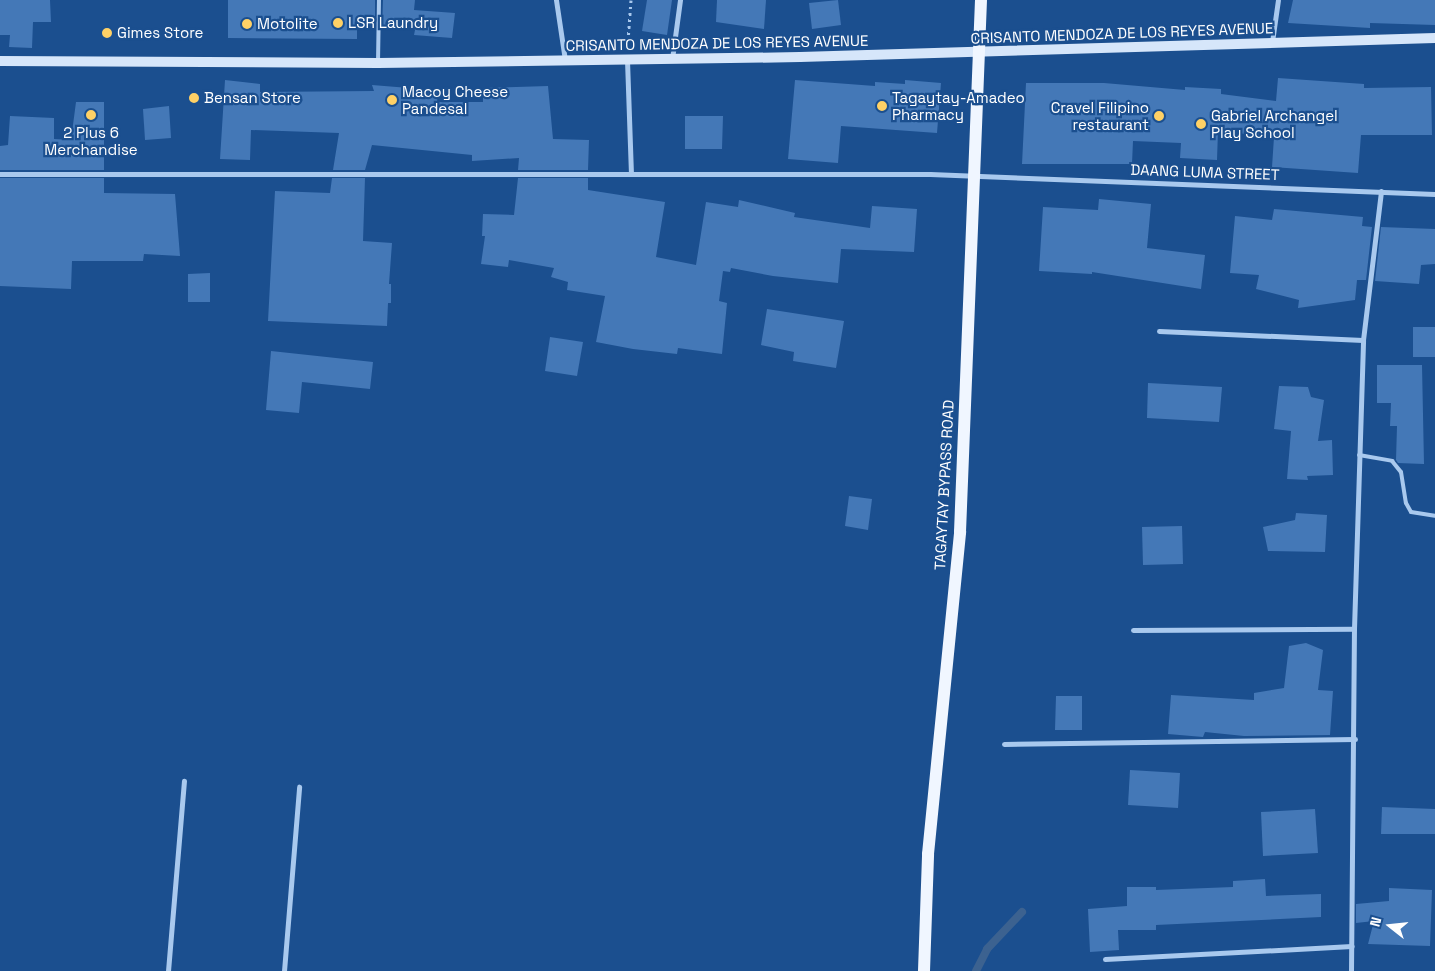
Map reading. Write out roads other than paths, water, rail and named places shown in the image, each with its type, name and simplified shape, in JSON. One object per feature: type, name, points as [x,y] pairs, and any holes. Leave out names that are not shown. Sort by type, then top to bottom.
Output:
[{"type":"main road","name":"TAGAYTAY BYPASS ROAD","points":[[924,971],[928,854],[960,532],[981,0]]},
{"type":"main road","name":"CRISANTO MENDOZA DE LOS REYES AVENUE","points":[[0,62],[378,63],[627,60],[979,52],[1435,38]]},
{"type":"street","points":[[556,0],[565,60]]},
{"type":"street","points":[[672,59],[680,0]]},
{"type":"street","points":[[1272,42],[1278,0]]},
{"type":"street","points":[[627,60],[631,172]]},
{"type":"street","name":"DAANG LUMA STREET","points":[[0,174],[631,172],[974,175],[1435,194]]},
{"type":"street","points":[[1351,971],[1355,739],[1354,629],[1363,340],[1381,191]]},
{"type":"street","points":[[1159,331],[1363,340]]},
{"type":"street","points":[[1133,630],[1354,629]]},
{"type":"street","points":[[1004,744],[1355,739]]},
{"type":"street","points":[[168,971],[184,781]]},
{"type":"street","points":[[284,971],[299,787]]},
{"type":"street","points":[[1105,959],[1352,946]]},
{"type":"lane","points":[[378,63],[379,0]]},
{"type":"lane","points":[[1359,455],[1392,461],[1401,472],[1406,503],[1411,512],[1435,516]]},
{"type":"waterway","points":[[976,971],[987,949],[1022,912]]},
{"type":"place","name":"LSR Laundry","points":[[338,23]]},
{"type":"place","name":"Motolite","points":[[247,24]]},
{"type":"place","name":"Gimes Store","points":[[107,33]]},
{"type":"place","name":"Bensan Store","points":[[194,98]]},
{"type":"place","name":"Macoy Cheese Pandesal","points":[[392,100]]},
{"type":"place","name":"Tagaytay-Amadeo Pharmacy","points":[[882,106]]},
{"type":"place","name":"2 Plus 6 Merchandise","points":[[91,115]]},
{"type":"place","name":"Cravel Filipino restaurant","points":[[1159,116]]},
{"type":"place","name":"Gabriel Archangel Play School","points":[[1201,124]]}]
